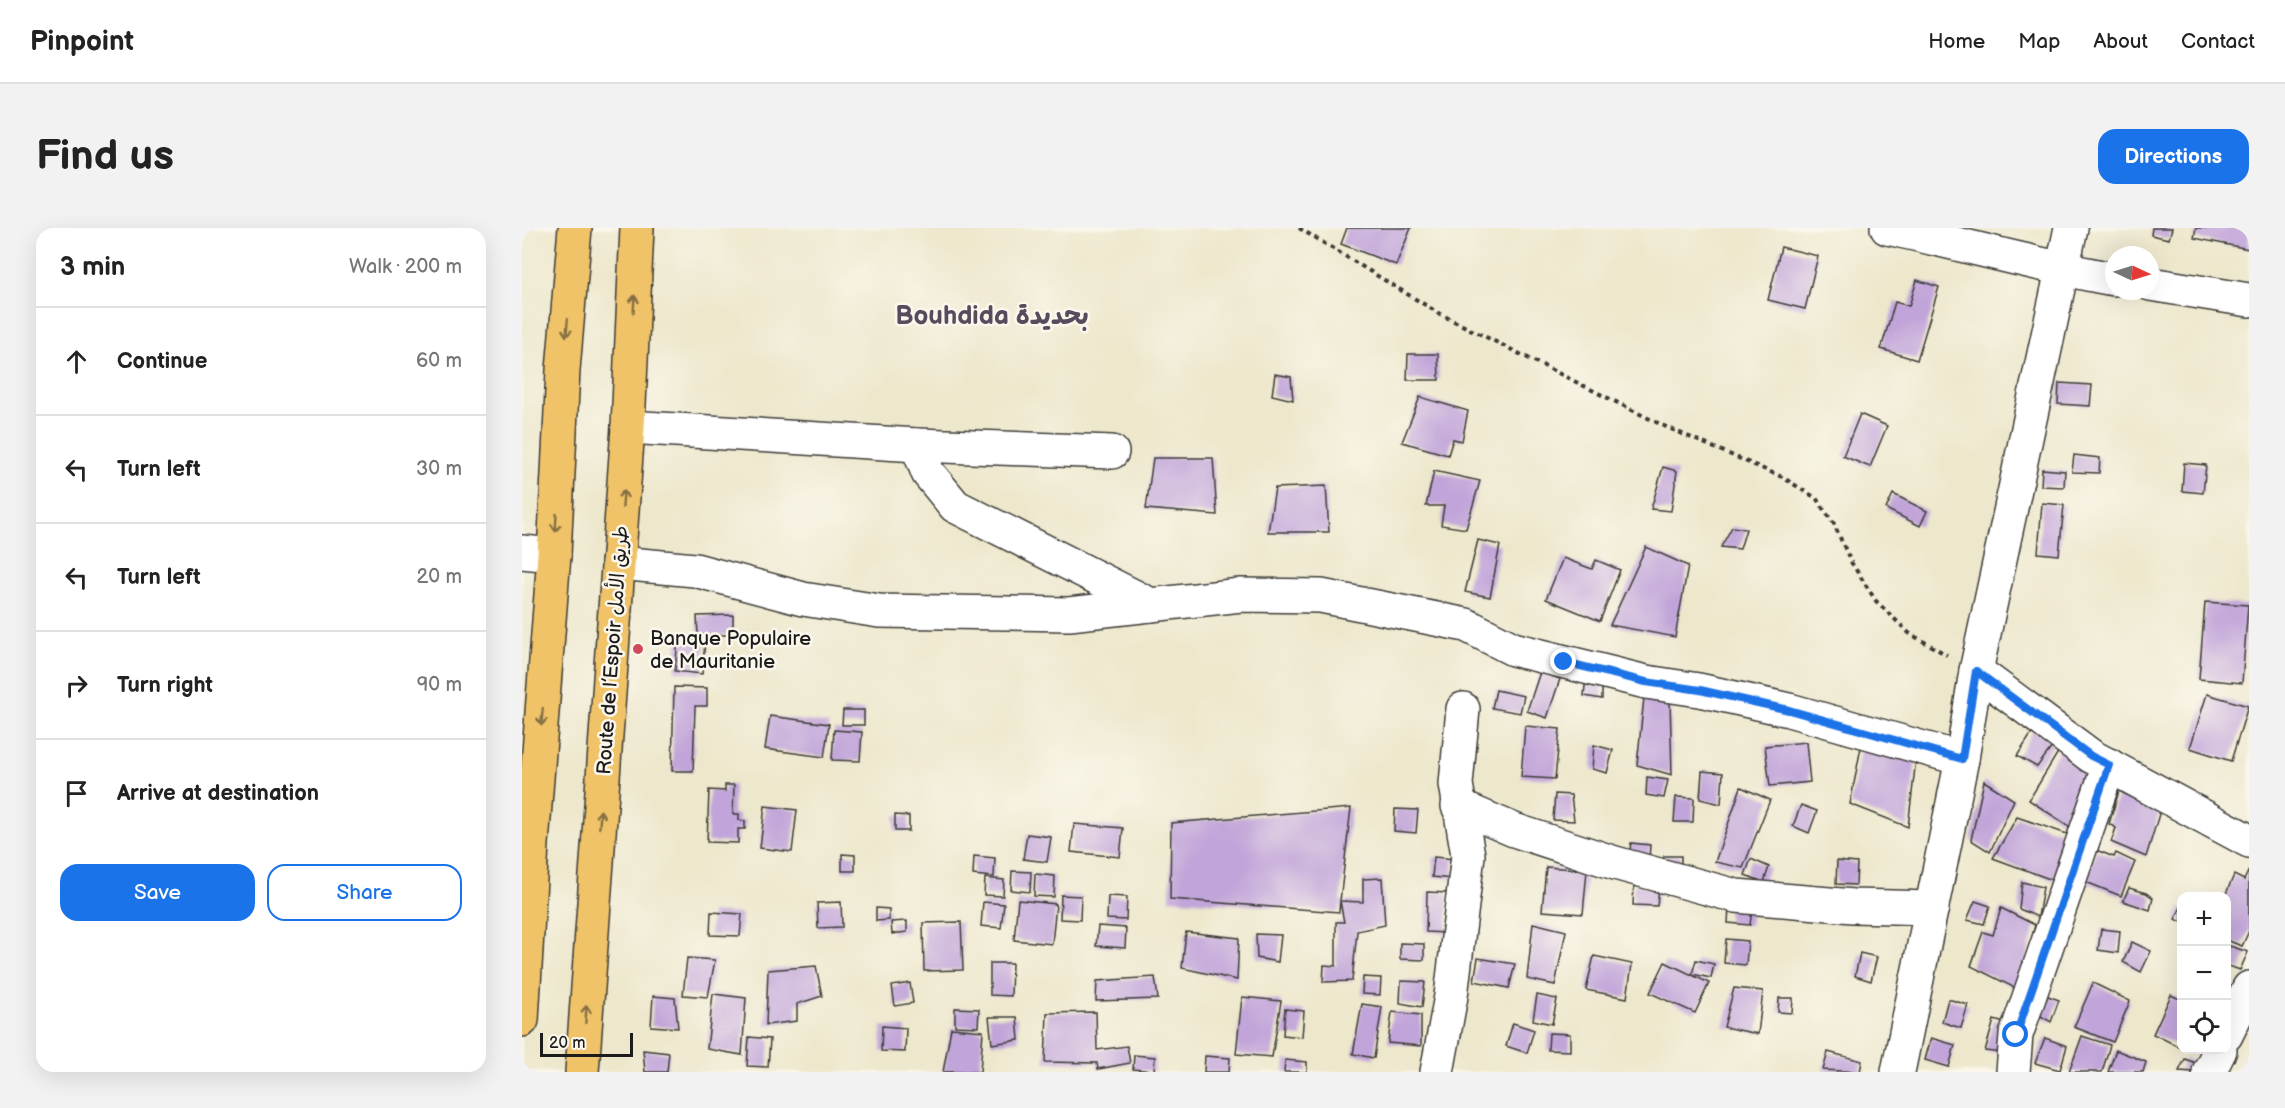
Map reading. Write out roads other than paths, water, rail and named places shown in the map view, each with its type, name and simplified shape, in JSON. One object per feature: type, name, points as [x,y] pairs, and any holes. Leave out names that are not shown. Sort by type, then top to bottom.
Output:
[{"type":"highway","points":[[522,1015],[527,844],[554,555],[563,370],[575,228]]},
{"type":"highway","name":"Route de l’Espoir طريق الأمل","points":[[582,1072],[628,428],[637,228]]},
{"type":"street","points":[[1887,228],[1959,243],[2062,270],[2105,277]]},
{"type":"street","points":[[1898,1072],[1962,759],[1976,671],[2071,228]]},
{"type":"street","points":[[2159,285],[2249,300]]},
{"type":"street","points":[[628,428],[917,445],[1112,452]]},
{"type":"street","points":[[917,445],[928,473],[955,506],[1151,605]]},
{"type":"street","points":[[522,552],[554,555]]},
{"type":"street","points":[[618,563],[695,570],[802,599],[879,611],[1069,614],[1241,596],[1321,596],[1466,625],[1513,649],[1646,682],[1700,690],[1789,710],[1962,759]]},
{"type":"street","points":[[1976,671],[2091,756],[2249,841]]},
{"type":"street","points":[[1437,1072],[1450,996],[1468,855],[1456,784],[1463,710]]},
{"type":"street","points":[[2013,1072],[2016,1035],[2109,765]]},
{"type":"street","points":[[1458,806],[1514,830],[1593,856],[1736,896],[1853,906],[1932,908]]},
{"type":"street","points":[[2231,1025],[2249,988]]},
{"type":"street","points":[[2209,1072],[2218,1054]]},
{"type":"place","name":"Banque Populaire de Mauritanie","points":[[638,649]]},
{"type":"district","name":"Bouhdida بحديدة","points":[[992,315]]}]
